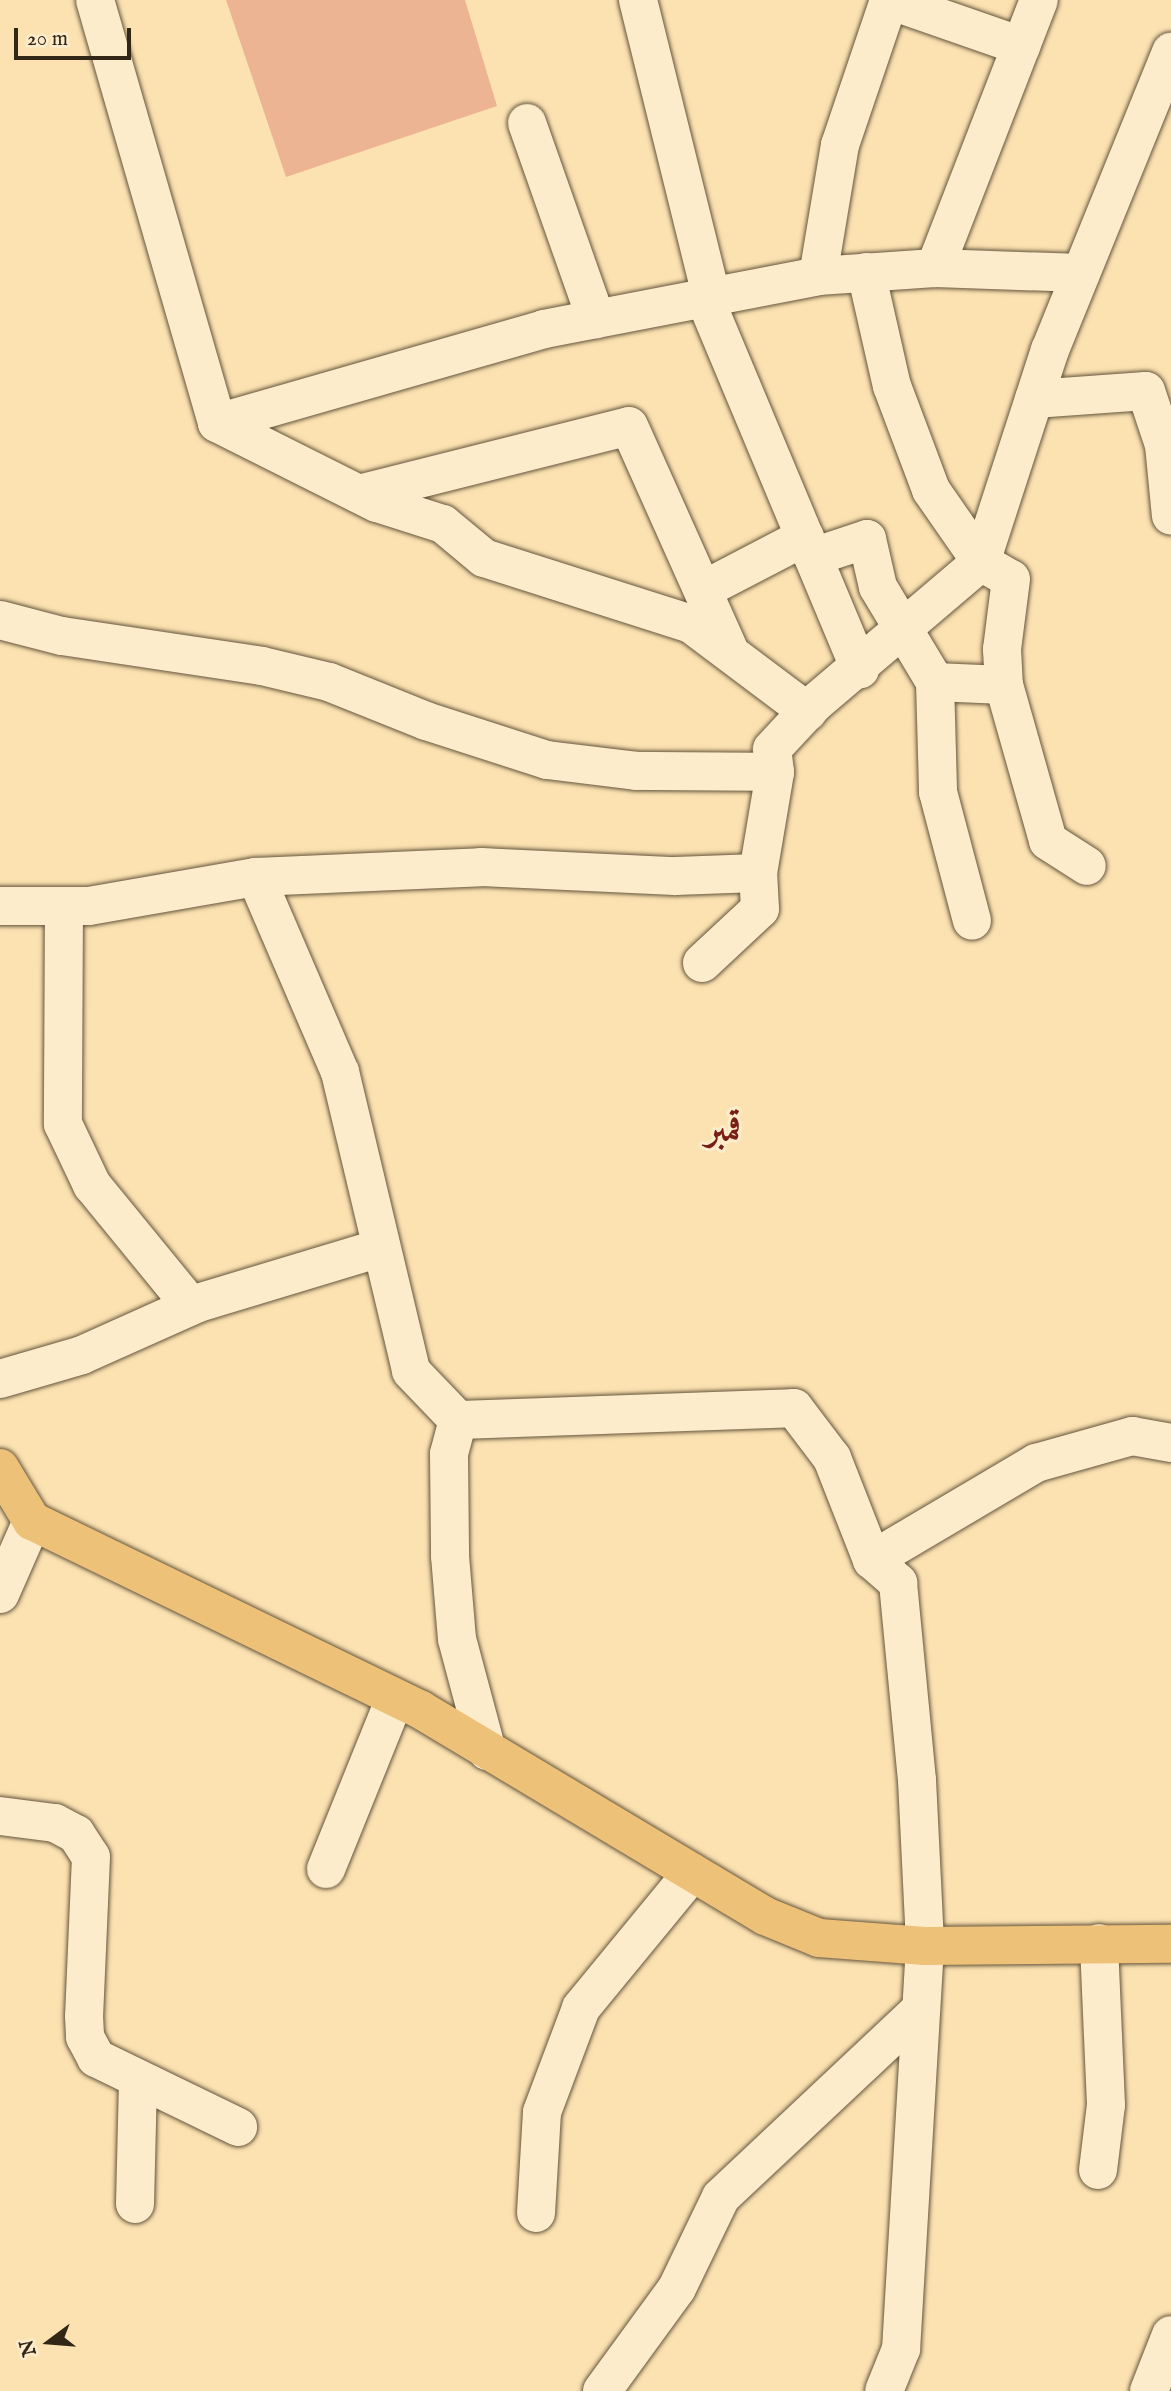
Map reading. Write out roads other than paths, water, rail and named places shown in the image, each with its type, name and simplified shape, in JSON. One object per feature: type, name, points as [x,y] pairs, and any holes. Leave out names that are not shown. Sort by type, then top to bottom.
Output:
[{"type":"main road","points":[[0,1468],[32,1521],[395,1698],[765,1916],[819,1938],[925,1946],[1099,1942],[1171,1944]]},
{"type":"street","points":[[95,0],[216,423],[359,494],[443,524],[484,558],[691,624],[808,712]]},
{"type":"street","points":[[638,0],[711,296],[708,306],[860,670]]},
{"type":"street","points":[[818,276],[840,145],[889,0],[1021,46]]},
{"type":"street","points":[[935,268],[1039,0]]},
{"type":"street","points":[[702,963],[760,909],[758,873],[775,772],[772,749],[808,712],[860,670],[981,562],[1034,399],[1081,273],[1171,52]]},
{"type":"street","points":[[527,123],[596,319]]},
{"type":"street","points":[[216,423],[544,328],[818,276],[935,268],[1081,273]]},
{"type":"street","points":[[866,272],[892,386],[931,490],[981,562],[1011,579],[1002,649],[1004,685],[1048,841],[1087,866]]},
{"type":"street","points":[[1034,399],[1146,391],[1164,445],[1171,516]]},
{"type":"street","points":[[359,494],[629,426],[731,654]]},
{"type":"street","points":[[703,590],[809,547],[867,539],[878,587],[935,682],[938,792],[972,921]]},
{"type":"street","points":[[0,620],[62,636],[262,666],[329,682],[426,721],[547,760],[636,771],[775,772]]},
{"type":"street","points":[[935,682],[1004,685]]},
{"type":"street","points":[[0,906],[89,906],[256,877],[481,867],[675,876],[758,873]]},
{"type":"street","points":[[256,877],[340,1072],[411,1371],[458,1420],[794,1408],[832,1458],[872,1560],[898,1583],[918,1780],[925,1946],[901,2349],[884,2391]]},
{"type":"street","points":[[64,906],[63,1124],[92,1185],[191,1306]]},
{"type":"street","points":[[0,1379],[82,1355],[191,1306],[380,1248]]},
{"type":"street","points":[[458,1420],[449,1454],[452,1583],[457,1639],[488,1751]]},
{"type":"street","points":[[872,1560],[1036,1463],[1132,1436],[1171,1443]]},
{"type":"street","points":[[0,1594],[32,1521]]},
{"type":"street","points":[[326,1869],[395,1698]]},
{"type":"street","points":[[0,1816],[55,1823],[76,1834],[91,1857],[85,2037],[96,2058],[238,2127]]},
{"type":"street","points":[[536,2213],[542,2112],[581,2008],[692,1873]]},
{"type":"street","points":[[1098,2170],[1106,2105],[1099,1942]]},
{"type":"street","points":[[602,2391],[677,2288],[721,2197],[921,2009]]},
{"type":"street","points":[[135,2204],[138,2079]]},
{"type":"street","points":[[1149,2391],[1171,2335]]},
{"type":"district","name":"قمبر","points":[[723,1131]]}]
